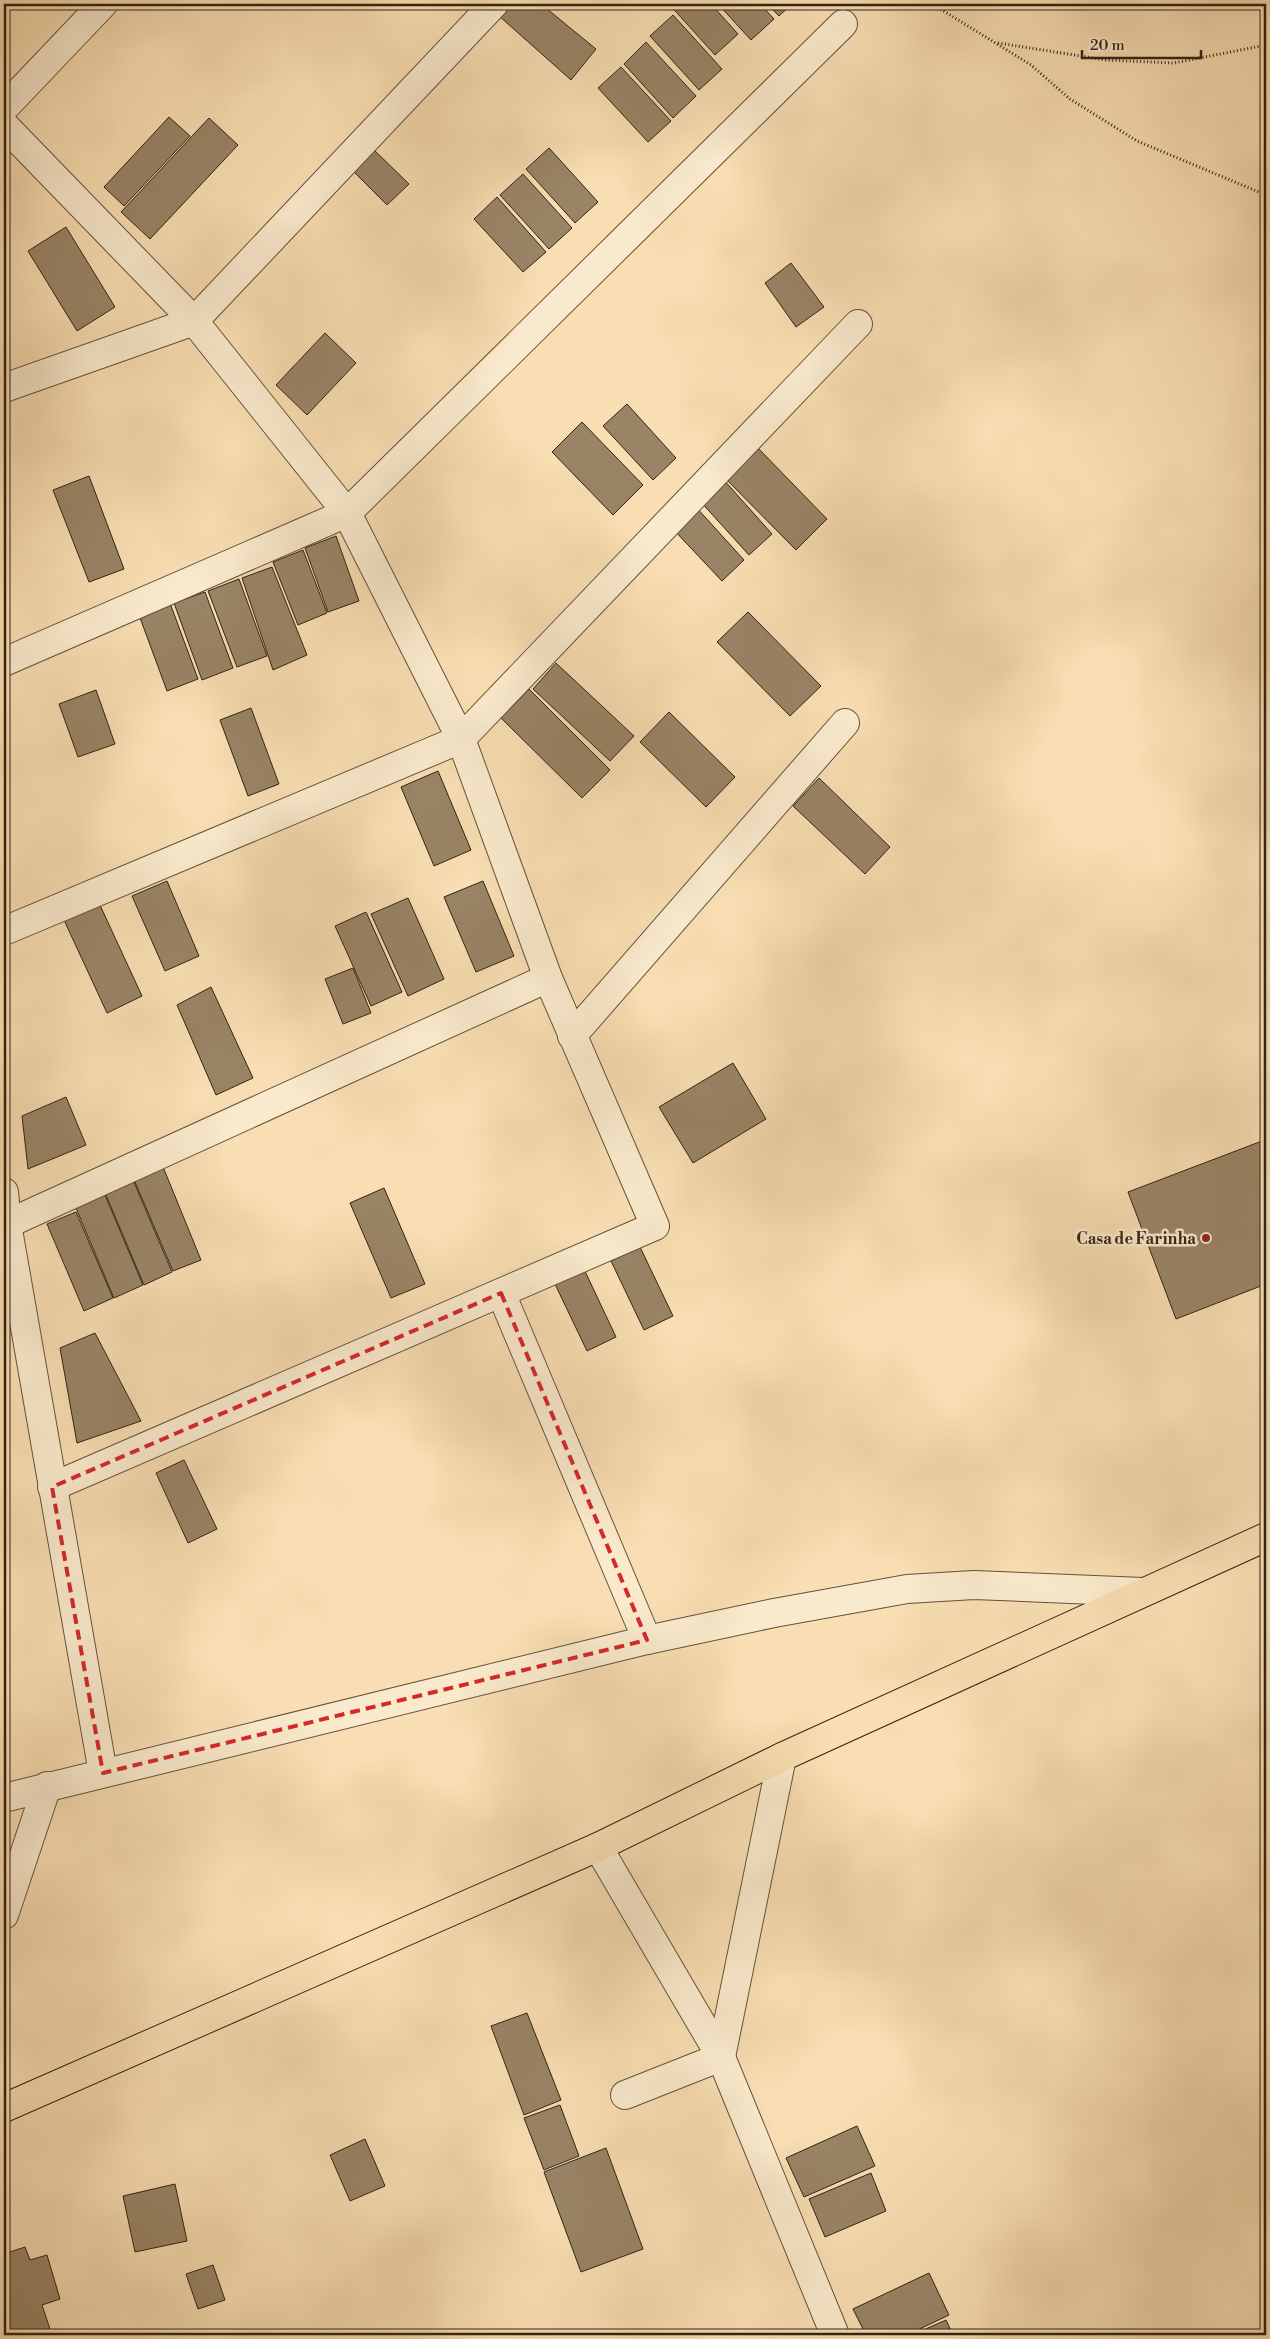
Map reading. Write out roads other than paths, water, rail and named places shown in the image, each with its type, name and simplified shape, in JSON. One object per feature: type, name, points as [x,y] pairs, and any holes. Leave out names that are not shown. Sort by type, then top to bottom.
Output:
[{"type":"main road","points":[[4,2108],[598,1847],[782,1757],[1266,1537]]},
{"type":"street","points":[[4,108],[103,4]]},
{"type":"street","points":[[4,388],[194,322],[494,4]]},
{"type":"street","points":[[4,662],[347,513],[843,24]]},
{"type":"street","points":[[4,125],[194,322],[347,513],[462,739],[548,978],[655,1226],[52,1487]]},
{"type":"street","points":[[4,931],[462,739],[858,324]]},
{"type":"street","points":[[572,1036],[845,724]]},
{"type":"street","points":[[7,1224],[548,978]]},
{"type":"street","points":[[4,1192],[7,1224],[103,1772]]},
{"type":"street","points":[[501,1293],[648,1640]]},
{"type":"street","points":[[4,1798],[103,1772],[648,1640],[774,1613],[907,1589],[974,1585],[1143,1592]]},
{"type":"street","points":[[721,2057],[782,1757]]},
{"type":"street","points":[[4,1915],[47,1786]]},
{"type":"street","points":[[598,1847],[721,2057],[835,2335]]},
{"type":"street","points":[[624,2095],[721,2057]]},
{"type":"place","name":"Casa de Farinha","points":[[1206,1238]]}]
